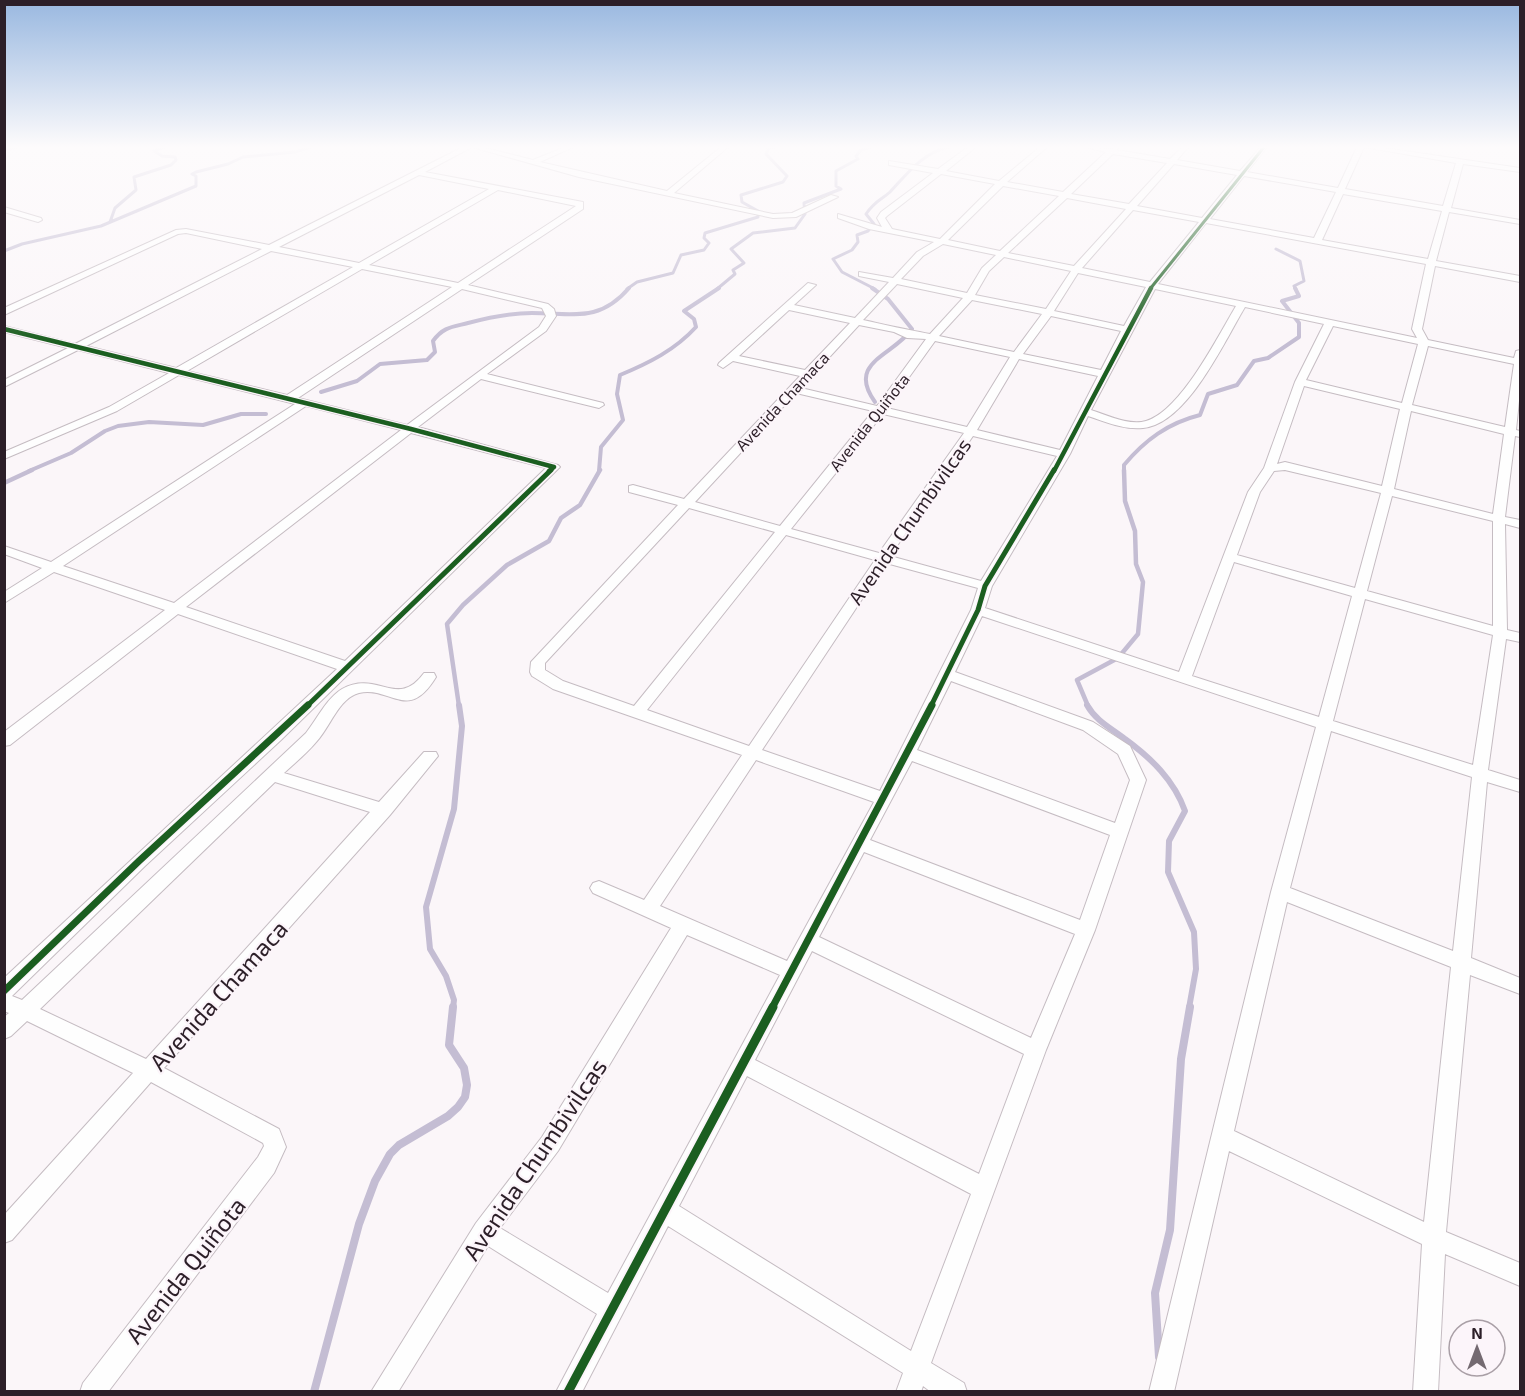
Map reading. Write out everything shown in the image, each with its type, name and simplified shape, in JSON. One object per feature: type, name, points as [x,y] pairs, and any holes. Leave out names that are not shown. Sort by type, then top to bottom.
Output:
[{"type":"street","points":[[12,212],[38,220]]},
{"type":"street","points":[[4,384],[338,212]]},
{"type":"street","points":[[4,456],[113,409],[455,212]]},
{"type":"street","points":[[289,399],[572,212]]},
{"type":"street","points":[[760,212],[785,217],[797,212]]},
{"type":"street","points":[[886,212],[881,218],[889,231]]},
{"type":"street","name":"Avenida Chamaca","points":[[637,712],[558,685],[537,672],[538,662],[855,321],[920,254],[942,241],[971,212]]},
{"type":"street","name":"Avenida Quiñota","points":[[637,712],[879,411],[933,337],[970,296],[986,270],[1047,212]]},
{"type":"street","name":"Avenida Chumbivilcas","points":[[648,909],[882,557],[970,432],[1016,356],[1048,313],[1077,268],[1126,212]]},
{"type":"street","points":[[1158,212],[1521,279]]},
{"type":"street","points":[[569,1391],[809,941],[882,798],[908,753],[978,610],[985,586],[1064,454],[1127,329],[1152,285],[1211,212]]},
{"type":"street","points":[[1317,242],[1330,212]]},
{"type":"street","points":[[1161,1392],[1280,892],[1358,592],[1387,492],[1406,407],[1424,342],[1417,329],[1431,262],[1445,212]]},
{"type":"street","points":[[1464,212],[1521,222]]},
{"type":"street","points":[[841,216],[889,231],[1077,268],[1520,362]]},
{"type":"street","points":[[4,312],[176,232],[195,231],[494,293],[545,306],[549,309],[551,316],[543,330],[479,375],[4,741]]},
{"type":"street","points":[[862,273],[1127,329]]},
{"type":"street","points":[[723,365],[811,285]]},
{"type":"street","points":[[1085,412],[1129,424],[1149,424],[1161,418],[1181,402],[1242,304]]},
{"type":"street","points":[[788,307],[897,330],[907,335],[933,337],[1104,374]]},
{"type":"street","points":[[1184,679],[1254,492],[1270,468],[1300,382],[1330,322]]},
{"type":"street","points":[[4,328],[411,429],[554,467],[347,667],[139,861],[4,991]]},
{"type":"street","points":[[1425,1392],[1434,1238],[1480,773],[1500,633],[1499,519],[1515,433],[1521,353]]},
{"type":"street","points":[[733,358],[807,374]]},
{"type":"street","points":[[479,375],[599,405]]},
{"type":"street","points":[[1300,382],[1515,433]]},
{"type":"street","points":[[793,389],[1064,454]]},
{"type":"street","points":[[4,599],[279,417],[304,403]]},
{"type":"street","points":[[1270,468],[1286,466],[1521,524]]},
{"type":"street","points":[[633,489],[782,532],[985,586]]},
{"type":"street","points":[[4,550],[347,667]]},
{"type":"street","points":[[1229,557],[1521,638]]},
{"type":"street","points":[[978,610],[1184,679],[1521,786]]},
{"type":"street","points":[[908,1392],[1036,1050],[1086,930],[1138,780],[1124,750],[1088,726],[947,674]]},
{"type":"street","points":[[4,1030],[312,737],[346,693],[360,688],[408,696],[423,689],[429,676]]},
{"type":"street","points":[[637,712],[882,798]]},
{"type":"street","points":[[908,753],[1120,832]]},
{"type":"street","name":"Avenida Chamaca","points":[[4,1232],[430,756]]},
{"type":"street","points":[[270,775],[384,810]]},
{"type":"street","points":[[859,843],[1086,930]]},
{"type":"street","points":[[599,888],[792,972]]},
{"type":"street","points":[[1280,892],[1521,986]]},
{"type":"street","name":"Avenida Chumbivilcas","points":[[383,1392],[484,1231],[550,1144],[683,925]]},
{"type":"street","points":[[809,941],[1036,1050]]},
{"type":"street","points":[[4,1001],[150,1071]]},
{"type":"street","points":[[743,1064],[984,1189]]},
{"type":"street","name":"Avenida Quiñota","points":[[92,1392],[266,1165],[275,1147],[271,1136],[150,1071]]},
{"type":"street","points":[[1222,1136],[1434,1238],[1521,1275]]},
{"type":"street","points":[[664,1210],[955,1392]]},
{"type":"street","points":[[484,1231],[613,1310]]},
{"type":"waterway","points":[[110,222],[114,212]]},
{"type":"waterway","points":[[4,251],[22,244],[101,226],[134,212]]},
{"type":"waterway","points":[[627,289],[637,282],[673,273],[681,255],[704,250],[709,243],[704,238],[705,233],[758,217],[758,212]]},
{"type":"waterway","points":[[717,289],[735,274],[733,270],[744,263],[731,249],[753,233],[795,228],[805,212]]},
{"type":"waterway","points":[[868,212],[866,214],[874,224],[868,231],[857,235],[858,242],[852,250],[833,259],[842,272],[875,289]]},
{"type":"waterway","points":[[1276,249],[1300,261],[1304,281],[1294,286],[1296,289]]},
{"type":"waterway","points":[[321,392],[357,381],[380,364],[427,360],[435,352],[433,341],[444,330],[492,317],[516,314],[585,314],[607,307],[629,288]]},
{"type":"waterway","points":[[599,471],[601,447],[623,420],[617,394],[620,375],[641,366],[679,343],[696,327],[694,319],[684,311],[719,288]]},
{"type":"waterway","points":[[872,288],[888,299],[912,329],[869,368],[866,378],[867,388],[875,402]]},
{"type":"waterway","points":[[1124,470],[1124,465],[1149,440],[1167,428],[1200,415],[1208,394],[1237,385],[1254,361],[1268,358],[1299,337],[1299,323],[1282,301],[1299,296],[1295,288]]},
{"type":"waterway","points":[[29,471],[71,453],[105,431],[118,426],[149,422],[203,425],[241,414],[266,414]]},
{"type":"waterway","points":[[4,483],[32,470]]},
{"type":"waterway","points":[[459,706],[447,624],[463,605],[507,565],[549,541],[561,518],[580,505],[600,470]]},
{"type":"waterway","points":[[1088,706],[1077,680],[1118,658],[1138,634],[1143,582],[1136,564],[1135,531],[1125,501],[1124,470]]},
{"type":"waterway","points":[[453,1008],[454,1000],[446,976],[430,949],[426,907],[454,809],[462,726],[459,705]]},
{"type":"waterway","points":[[1087,705],[1099,720],[1153,762],[1175,789],[1185,811],[1169,841],[1168,872],[1194,932],[1196,969],[1189,1008]]},
{"type":"waterway","points":[[314,1392],[359,1224],[375,1181],[390,1154],[399,1145],[448,1116],[465,1097],[467,1085],[464,1068],[449,1045],[453,1007]]},
{"type":"waterway","points":[[1159,1357],[1155,1293],[1170,1230],[1181,1059],[1190,1007]]},
{"type":"cycle path","points":[[568,1392],[908,753],[978,610],[985,586],[1064,454],[1127,329],[1152,285],[1211,212]]},
{"type":"cycle path","points":[[4,329],[411,429],[554,467],[276,736],[139,861],[4,991]]}]
